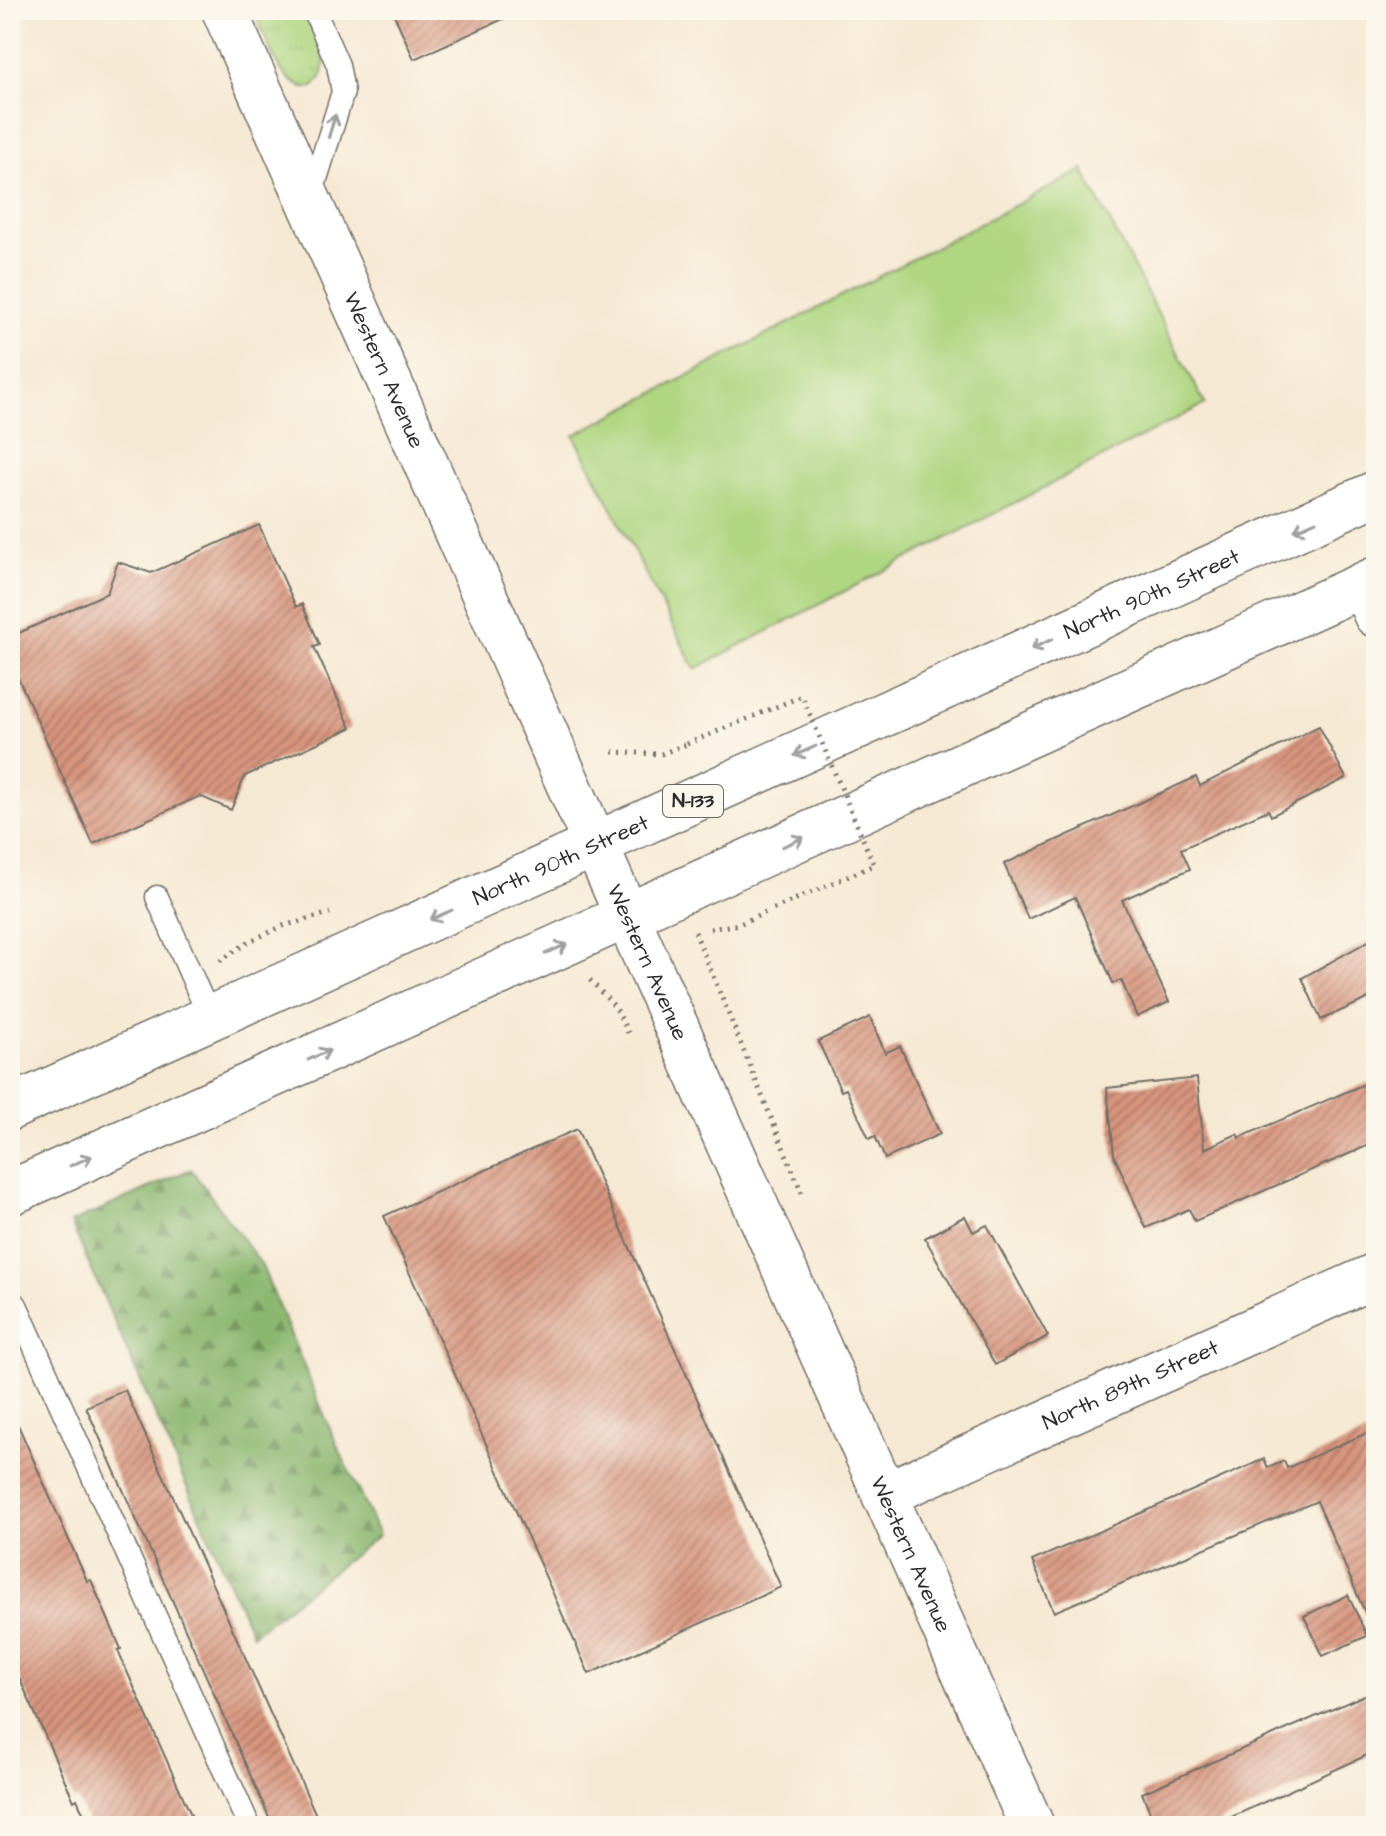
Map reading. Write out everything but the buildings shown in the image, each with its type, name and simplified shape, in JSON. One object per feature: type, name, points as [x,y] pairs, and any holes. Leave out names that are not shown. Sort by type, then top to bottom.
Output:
[{"type":"main road","name":"Western Avenue","points":[[224,10],[1032,1826]]},
{"type":"main road","name":"North 90th Street","points":[[10,1108],[1376,493]]},
{"type":"main road","points":[[10,1193],[627,917],[1372,593]]},
{"type":"main road","name":"North 89th Street","points":[[884,1495],[1376,1275]]},
{"type":"lane","points":[[309,200],[343,92],[338,65],[314,10]]},
{"type":"lane","points":[[157,897],[210,1018]]},
{"type":"lane","points":[[10,1303],[16,1305],[249,1826]]},
{"type":"path","points":[[613,752],[661,754],[802,696],[874,865],[769,911]]},
{"type":"path","points":[[695,931],[805,1203]]},
{"type":"green space","points":[[254,10],[302,10],[324,59],[324,69],[313,87],[291,81],[283,72]]},
{"type":"green space","points":[[1083,170],[1205,404],[695,669],[574,435]]},
{"type":"green space","points":[[191,1169],[261,1264],[336,1443],[379,1535],[252,1635],[71,1223]]}]
